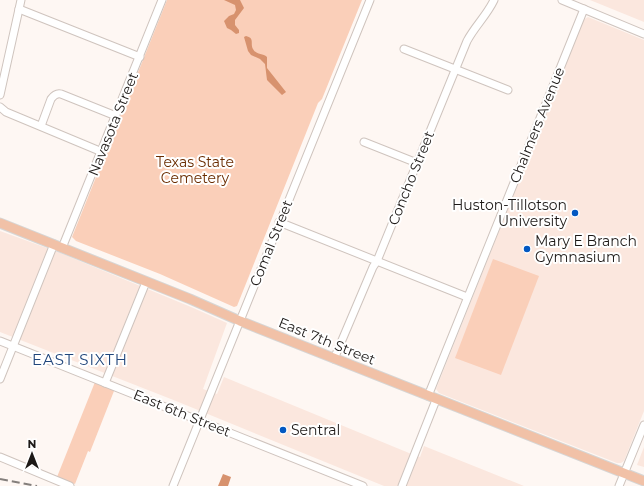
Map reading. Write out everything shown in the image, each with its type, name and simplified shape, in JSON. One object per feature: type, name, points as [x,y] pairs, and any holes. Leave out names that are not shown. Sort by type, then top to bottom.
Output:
[{"type":"main road","name":"East 7th Street","points":[[0,223],[334,359],[644,481]]},
{"type":"street","points":[[0,95],[20,0]]},
{"type":"street","name":"Navasota Street","points":[[0,379],[13,346],[102,152],[162,0]]},
{"type":"street","name":"Comal Street","points":[[173,486],[370,0]]},
{"type":"street","name":"Concho Street","points":[[334,359],[373,267],[377,261],[471,33],[485,17],[494,0]]},
{"type":"street","points":[[562,0],[644,34]]},
{"type":"street","points":[[19,9],[140,56]]},
{"type":"street","name":"Chalmers Avenue","points":[[402,486],[467,297],[584,9]]},
{"type":"street","points":[[404,49],[508,90]]},
{"type":"street","points":[[41,126],[53,97],[58,94],[116,116]]},
{"type":"street","points":[[0,107],[2,110],[102,152]]},
{"type":"street","points":[[364,142],[417,163]]},
{"type":"street","points":[[280,222],[467,297]]},
{"type":"street","points":[[105,383],[146,282]]},
{"type":"street","name":"East 6th Street","points":[[0,341],[363,486]]},
{"type":"street","points":[[619,486],[644,425]]},
{"type":"street","points":[[0,457],[70,486]]},
{"type":"shaded area","points":[[224,0],[240,0],[244,8],[235,20],[235,25],[239,30],[239,33],[236,34],[227,28],[224,21],[229,16],[234,14],[236,10],[235,5]]},
{"type":"shaded area","points":[[590,0],[644,0],[644,22]]},
{"type":"shaded area","name":"Huston-Tillotson University","points":[[588,17],[644,40],[644,411],[624,461],[621,463],[617,463],[439,393],[436,389],[583,20]]},
{"type":"shaded area","points":[[246,36],[251,39],[254,51],[267,57],[267,68],[286,92],[282,95],[267,80],[265,64],[260,59],[251,55],[248,51],[244,37]]},
{"type":"shaded area","points":[[0,231],[58,252],[227,323],[203,389],[217,394],[224,377],[420,457],[424,446],[524,486],[384,486],[176,401],[0,332]]},
{"type":"shaded area","points":[[644,447],[644,467],[637,465]]},
{"type":"shaded area","points":[[223,474],[231,477],[228,486],[218,486]]},
{"type":"green space","name":"Texas State Cemetery","points":[[167,0],[362,0],[322,99],[318,103],[237,306],[234,307],[160,274],[76,241],[72,237]]},
{"type":"green space","points":[[493,259],[539,276],[501,375],[455,358]]},
{"type":"green space","points":[[95,382],[114,391],[90,452],[88,451],[75,484],[57,477]]},
{"type":"railway","points":[[0,479],[37,486]]},
{"type":"place","name":"Huston-Tillotson University","points":[[575,213]]},
{"type":"place","name":"Mary E Branch Gymnasium","points":[[527,249]]},
{"type":"place","name":"Sentral","points":[[283,430]]},
{"type":"district","name":"EAST SIXTH","points":[[80,359]]}]
